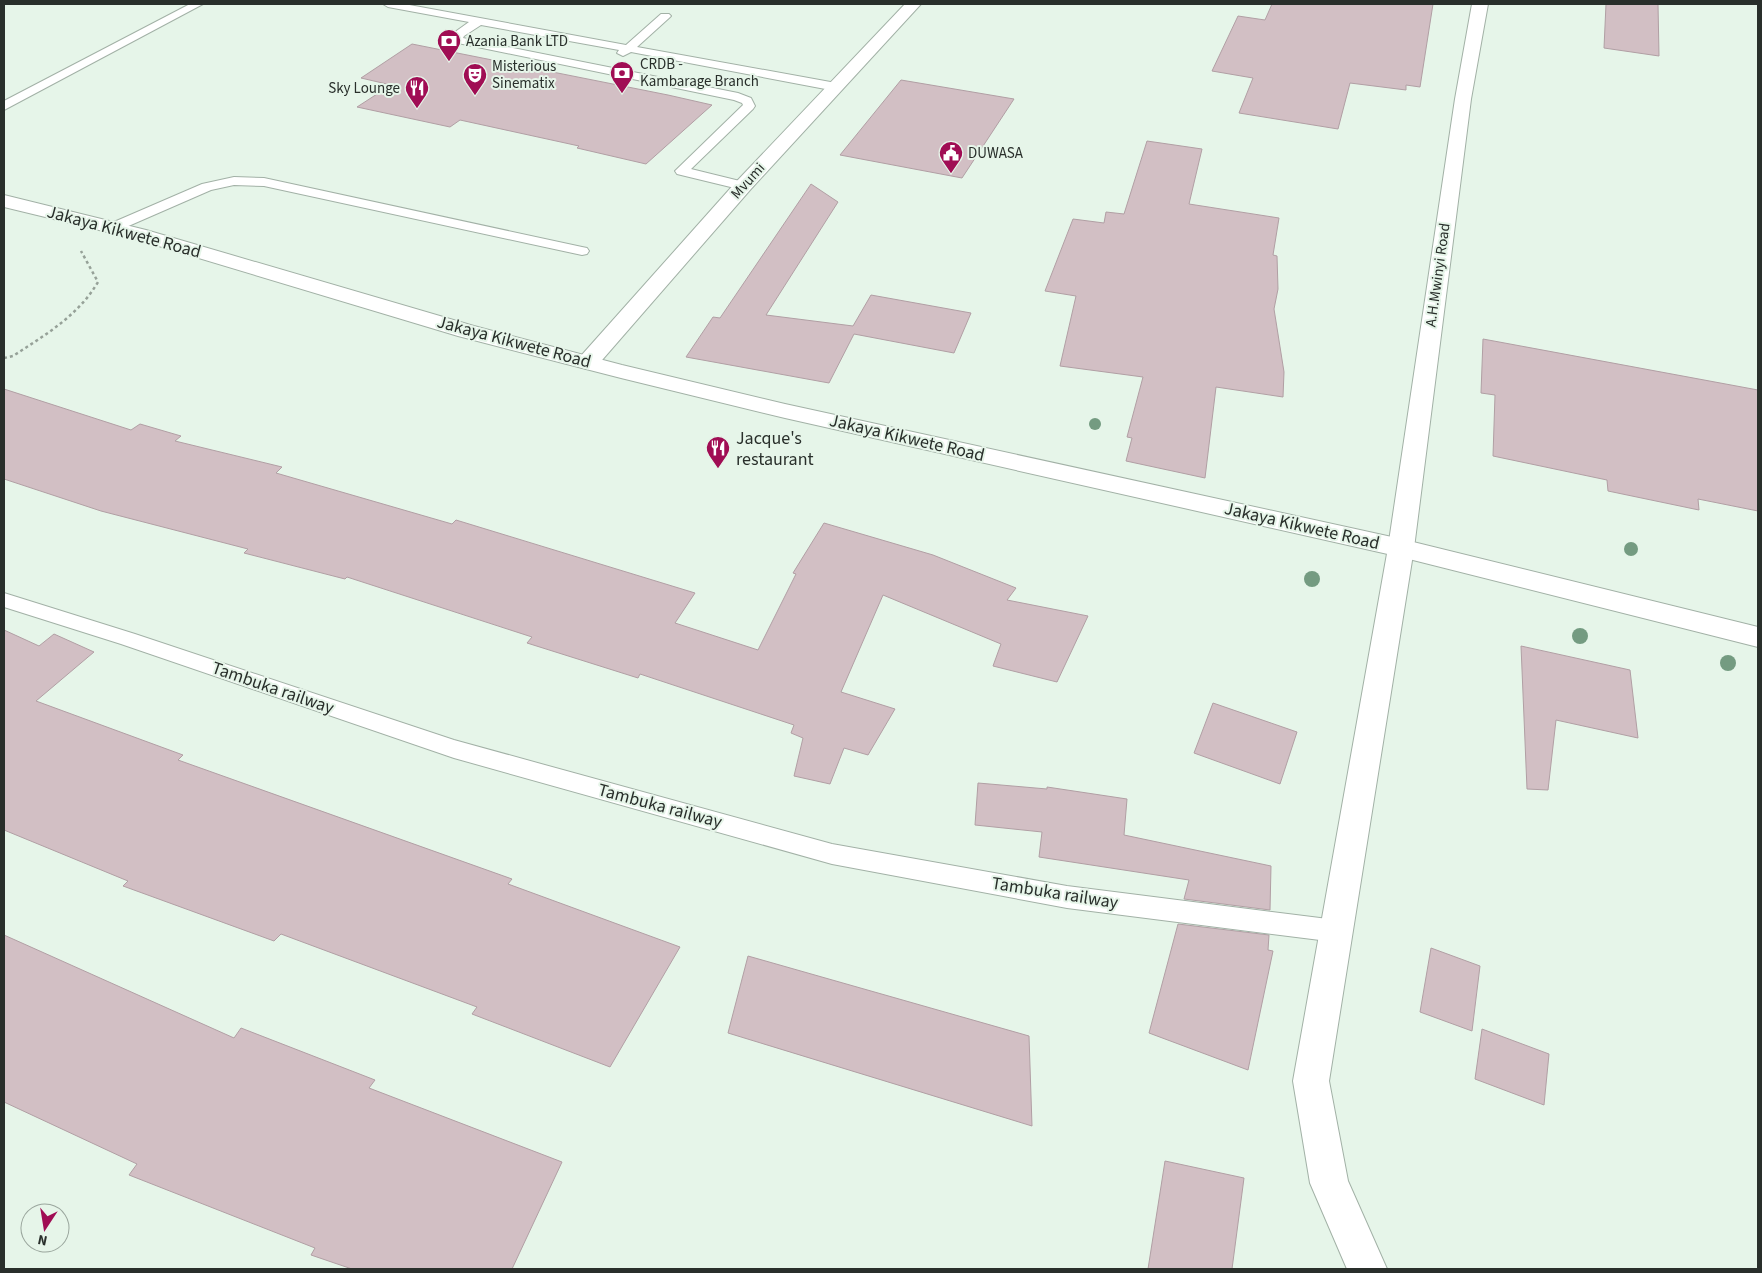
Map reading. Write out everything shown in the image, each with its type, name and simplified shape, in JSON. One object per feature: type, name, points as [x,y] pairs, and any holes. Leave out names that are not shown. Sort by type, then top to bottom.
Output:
[{"type":"street","name":"Mvumi","points":[[588,362],[743,186],[912,4]]},
{"type":"street","name":"A.H.Mwinyi Road","points":[[1367,1269],[1328,1182],[1311,1081],[1401,548],[1463,99],[1480,4]]},
{"type":"street","name":"Jakaya Kikwete Road","points":[[4,201],[241,263],[466,331],[785,411],[1401,548],[1672,614],[1758,637]]},
{"type":"lane","points":[[4,106],[198,4]]},
{"type":"lane","points":[[388,4],[629,47],[836,87]]},
{"type":"lane","points":[[603,70],[665,16]]},
{"type":"lane","points":[[481,20],[459,34],[457,40],[738,97],[747,101],[749,106],[682,171],[743,186]]},
{"type":"lane","points":[[112,228],[207,187],[234,181],[264,182],[582,250]]},
{"type":"lane","name":"Tambuka railway","points":[[4,600],[128,639],[454,750],[832,854],[1067,897],[1336,931]]},
{"type":"path","points":[[4,358],[13,356],[74,315],[92,295],[98,282],[80,249],[112,228]]},
{"type":"building","points":[[1272,4],[1433,4],[1420,87],[1406,85],[1406,90],[1350,83],[1338,129],[1239,113],[1253,78],[1212,71],[1238,16],[1265,20]]},
{"type":"building","points":[[1606,4],[1658,4],[1659,56],[1604,48]]},
{"type":"building","points":[[412,44],[712,105],[646,164],[577,148],[579,146],[460,120],[450,127],[357,107],[391,85],[361,78]]},
{"type":"building","points":[[901,80],[1014,99],[962,178],[840,155]]},
{"type":"building","points":[[1147,141],[1202,149],[1189,204],[1279,218],[1273,255],[1277,256],[1278,289],[1274,309],[1284,372],[1283,397],[1216,387],[1205,478],[1126,461],[1132,438],[1127,437],[1143,377],[1060,366],[1076,296],[1045,291],[1073,219],[1104,223],[1106,212],[1124,214]]},
{"type":"building","points":[[811,184],[838,202],[766,315],[853,326],[871,295],[971,313],[954,353],[854,334],[829,383],[686,357],[713,317],[720,318]]},
{"type":"building","points":[[1483,339],[1758,390],[1758,511],[1698,499],[1699,510],[1608,491],[1607,480],[1493,456],[1495,395],[1481,393]]},
{"type":"building","points":[[4,389],[131,430],[140,424],[181,436],[175,441],[282,467],[276,473],[452,524],[456,520],[695,593],[675,623],[758,650],[796,574],[793,573],[824,523],[933,555],[1016,588],[1007,600],[1088,616],[1057,682],[993,666],[1001,644],[883,595],[841,692],[895,709],[868,755],[844,748],[830,784],[794,776],[803,738],[791,733],[794,725],[640,674],[638,678],[527,643],[532,637],[347,577],[345,579],[244,553],[248,549],[101,511],[4,479]]},
{"type":"building","points":[[4,630],[39,646],[54,634],[94,652],[36,701],[183,755],[178,760],[512,879],[508,884],[680,947],[610,1067],[472,1014],[477,1007],[281,934],[274,941],[123,886],[128,881],[4,830]]},
{"type":"building","points":[[1521,646],[1630,670],[1638,738],[1556,720],[1548,790],[1527,789]]},
{"type":"building","points":[[1213,703],[1297,732],[1280,784],[1194,753]]},
{"type":"building","points":[[978,783],[1047,789],[1047,787],[1127,799],[1124,835],[1271,866],[1270,910],[1184,899],[1189,880],[1039,857],[1042,832],[975,825]]},
{"type":"building","points":[[1178,924],[1269,935],[1268,950],[1273,951],[1248,1070],[1149,1033]]},
{"type":"building","points":[[4,935],[234,1038],[241,1028],[375,1080],[369,1088],[562,1162],[512,1269],[352,1269],[311,1255],[315,1248],[129,1175],[137,1164],[4,1102]]},
{"type":"building","points":[[1431,948],[1480,966],[1472,1031],[1420,1012]]},
{"type":"building","points":[[748,956],[1029,1036],[1032,1126],[728,1033]]},
{"type":"building","points":[[1482,1029],[1549,1054],[1544,1105],[1475,1079]]},
{"type":"building","points":[[1165,1161],[1244,1178],[1232,1269],[1148,1269]]},
{"type":"place","name":"Azania Bank LTD","points":[[449,62]]},
{"type":"place","name":"CRDB - Kambarage Branch","points":[[622,94]]},
{"type":"place","name":"Misterious Sinematix","points":[[475,96]]},
{"type":"place","name":"Sky Lounge","points":[[417,109]]},
{"type":"place","name":"DUWASA","points":[[951,174]]},
{"type":"place","name":"Jacque's restaurant","points":[[718,469]]}]
